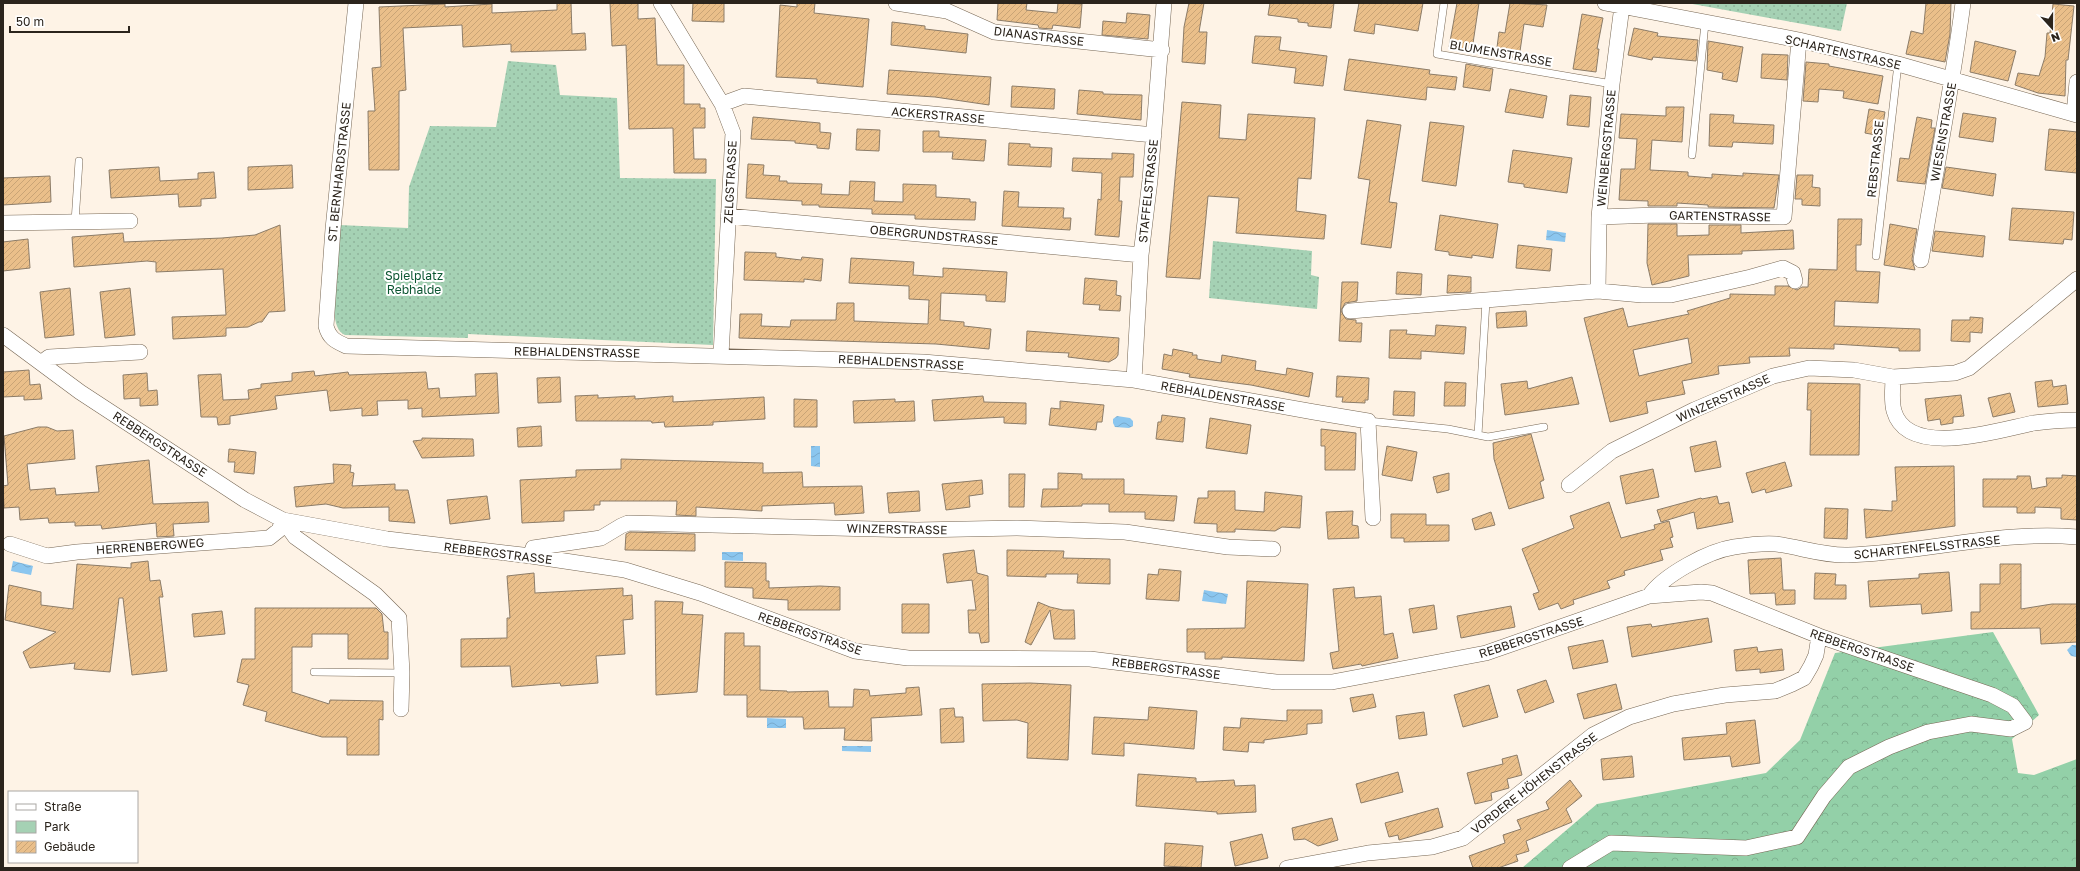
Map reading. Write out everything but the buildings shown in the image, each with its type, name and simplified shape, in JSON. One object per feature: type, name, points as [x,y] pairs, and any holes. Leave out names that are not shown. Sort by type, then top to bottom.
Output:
[{"type":"street","name":"ST. BERNHARDSTRASSE","points":[[333,340],[328,333],[326,326],[333,229],[356,3]]},
{"type":"street","name":"ZELGSTRASSE","points":[[661,3],[722,104],[733,133],[720,355]]},
{"type":"street","name":"DIANASTRASSE","points":[[896,3],[947,11],[994,32],[1162,50]]},
{"type":"street","name":"STAFFELSTRASSE","points":[[1134,380],[1141,255],[1162,50],[1164,3]]},
{"type":"street","name":"SCHARTENSTRASSE","points":[[1605,3],[1799,40],[1898,64],[2075,115]]},
{"type":"street","name":"WIESENSTRASSE","points":[[1921,260],[1952,80],[1963,3]]},
{"type":"street","name":"WEINBERGSTRASSE","points":[[1598,291],[1599,217],[1612,84],[1622,6]]},
{"type":"street","name":"GARTENSTRASSE","points":[[1599,217],[1657,215],[1784,217],[1799,40]]},
{"type":"street","points":[[2075,115],[2077,82]]},
{"type":"street","name":"ACKERSTRASSE","points":[[722,104],[744,96],[1154,135]]},
{"type":"street","name":"OBERGRUNDSTRASSE","points":[[728,216],[1141,255]]},
{"type":"street","points":[[3,223],[130,221]]},
{"type":"street","points":[[1350,311],[1598,291],[1642,296],[1671,295],[1751,277],[1783,268],[1793,273],[1795,281]]},
{"type":"street","name":"WINZERSTRASSE","points":[[1569,485],[1612,451],[1694,410],[1773,376],[1809,368],[1854,370],[1893,377],[1955,373],[1969,368],[2077,279]]},
{"type":"street","name":"REBBERGSTRASSE","points":[[3,335],[80,392],[245,500],[283,520],[387,539],[531,556],[625,570],[700,593],[855,650],[908,658],[1090,659],[1276,682],[1343,681],[1394,670],[1486,654],[1649,596],[1712,593],[1819,636],[1992,695],[2013,706],[2025,722],[2011,729],[1971,724],[1956,726],[1928,732],[1882,750],[1850,767],[1824,796],[1798,837],[1746,848],[1611,844],[1570,868]]},
{"type":"street","name":"REBHALDENSTRASSE","points":[[333,340],[346,346],[720,355],[923,362],[1134,380],[1368,421]]},
{"type":"street","points":[[41,363],[49,357],[140,352]]},
{"type":"street","points":[[1893,377],[1892,392],[1894,411],[1909,429],[1933,438],[1957,439],[2035,423],[2077,420]]},
{"type":"street","points":[[1368,421],[1373,518]]},
{"type":"street","name":"REBBERGSTRASSE","points":[[283,520],[295,537],[375,594],[399,618],[402,672],[401,709]]},
{"type":"street","name":"HERRENBERGWEG","points":[[10,544],[47,556],[77,552],[269,538],[279,530],[283,520]]},
{"type":"street","name":"WINZERSTRASSE","points":[[531,556],[533,548],[602,538],[628,523],[916,530],[1017,528],[1125,532],[1228,547],[1273,549]]},
{"type":"street","name":"SCHARTENFELSSTRASSE","points":[[1649,596],[1655,588],[1690,564],[1713,553],[1733,547],[1775,544],[1813,552],[1847,555],[1920,550],[2028,536],[2077,537]]},
{"type":"street","name":"VORDERE HÖHENSTRASSE","points":[[1286,868],[1362,854],[1432,847],[1463,838],[1593,735],[1629,717],[1673,704],[1725,695],[1775,690],[1804,678],[1816,655],[1819,636]]},
{"type":"lane","name":"BLUMENSTRASSE","points":[[1444,3],[1437,54],[1612,84]]},
{"type":"lane","points":[[1692,155],[1705,23]]},
{"type":"lane","name":"REBSTRASSE","points":[[1876,256],[1898,64]]},
{"type":"lane","points":[[75,222],[79,161]]},
{"type":"lane","points":[[1478,436],[1486,300]]},
{"type":"lane","points":[[1368,421],[1448,429],[1488,437],[1544,426]]},
{"type":"lane","points":[[314,672],[402,672]]},
{"type":"green space","points":[[1687,3],[1847,3],[1841,31]]},
{"type":"green space","name":"Spielplatz Rebhalde","points":[[508,61],[556,65],[560,95],[617,98],[620,178],[716,179],[713,345],[468,334],[468,338],[345,335],[339,331],[335,316],[334,291],[339,225],[408,228],[409,187],[430,126],[496,127]]},
{"type":"green space","points":[[1213,241],[1312,251],[1311,275],[1319,277],[1317,309],[1209,298]]},
{"type":"green space","points":[[1993,632],[2039,715],[2012,739],[2018,773],[2034,775],[2077,759],[2077,868],[1522,868],[1597,804],[1766,773],[1800,740],[1835,653]]},
{"type":"water","points":[[1547,230],[1566,233],[1565,242],[1546,240]]},
{"type":"water","points":[[1117,416],[1130,418],[1133,421],[1133,426],[1129,428],[1115,427],[1113,419]]},
{"type":"water","points":[[811,446],[820,446],[820,467],[811,466]]},
{"type":"water","points":[[722,552],[743,552],[743,561],[722,560]]},
{"type":"water","points":[[13,561],[33,566],[31,575],[11,571]]},
{"type":"water","points":[[1204,590],[1228,594],[1226,604],[1202,601]]},
{"type":"water","points":[[2072,645],[2077,645],[2077,657],[2071,656],[2067,650]]},
{"type":"water","points":[[767,718],[786,719],[786,728],[767,728]]},
{"type":"water","points":[[842,746],[871,746],[871,752],[842,751]]}]
